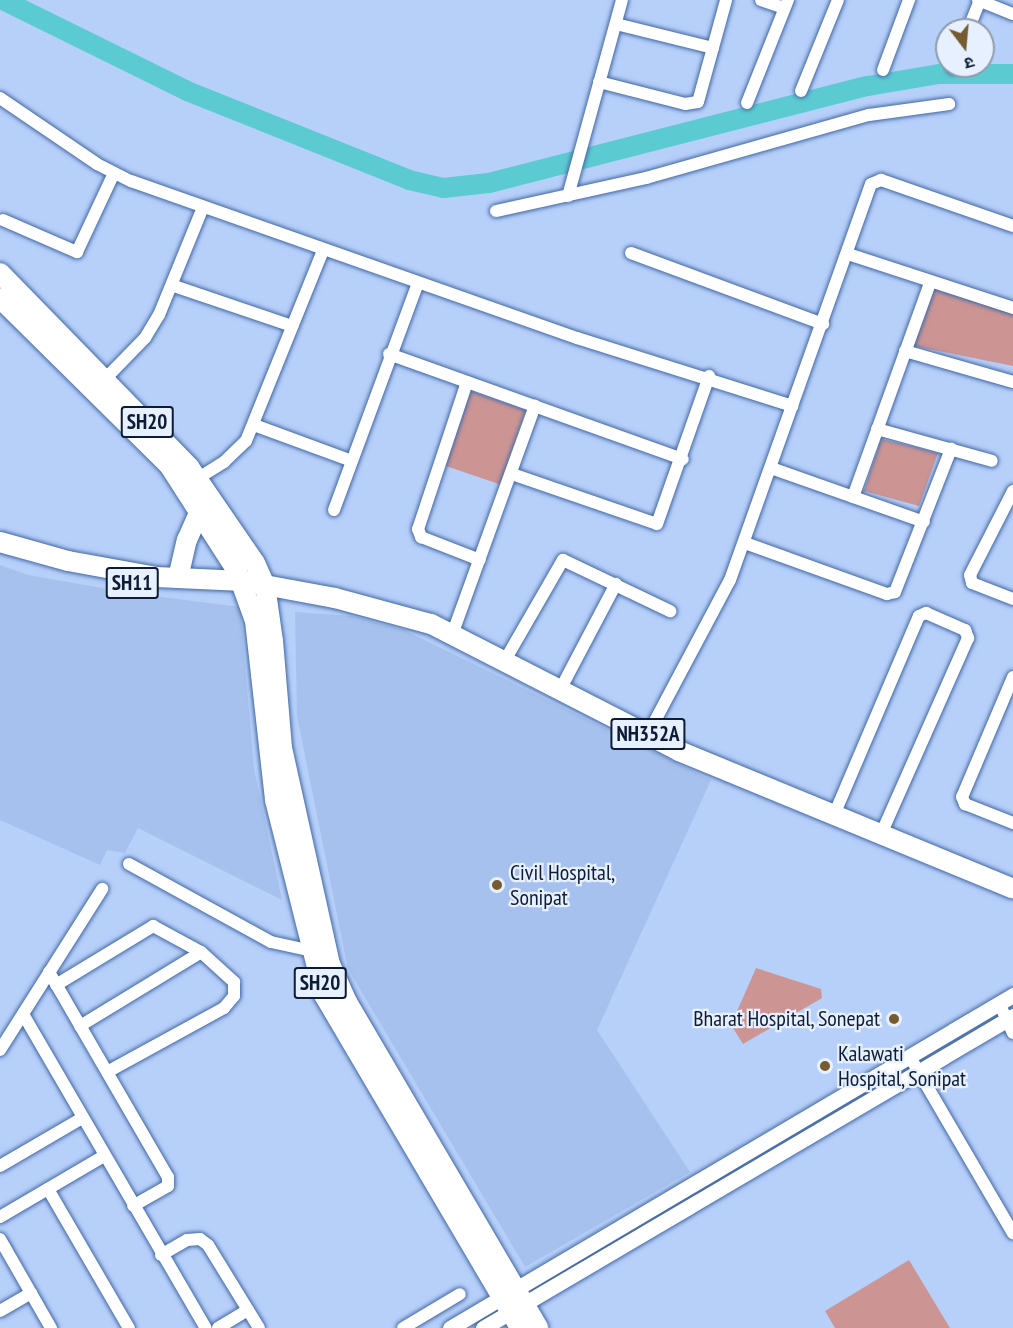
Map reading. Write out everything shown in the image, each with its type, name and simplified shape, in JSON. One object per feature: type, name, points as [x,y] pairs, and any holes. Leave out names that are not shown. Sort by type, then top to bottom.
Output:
[{"type":"main road","name":"SH20","points":[[0,273],[106,378],[191,482],[231,523],[260,588],[282,748],[324,995],[345,1034],[514,1306],[538,1328]]},
{"type":"main road","name":"SH20","points":[[0,298],[169,465],[191,482],[201,509],[260,588]]},
{"type":"main road","points":[[178,578],[187,540],[201,509]]},
{"type":"main road","name":"SH11","points":[[0,543],[68,561],[260,588]]},
{"type":"main road","name":"SH11","points":[[0,554],[66,572],[155,587],[260,588]]},
{"type":"main road","name":"NH352A","points":[[260,588],[370,607],[452,635],[648,735],[1013,889]]},
{"type":"street","points":[[568,196],[622,0]]},
{"type":"street","points":[[599,82],[691,104],[701,97],[726,0]]},
{"type":"street","points":[[747,103],[786,4],[762,0]]},
{"type":"street","points":[[801,90],[838,0]]},
{"type":"street","points":[[883,70],[909,0]]},
{"type":"street","points":[[972,18],[979,0],[1013,14]]},
{"type":"street","points":[[616,24],[713,48]]},
{"type":"street","points":[[0,98],[114,173],[418,283],[709,376],[793,406]]},
{"type":"street","points":[[496,211],[568,196],[869,115],[949,104]]},
{"type":"street","points":[[3,220],[77,252],[114,173]]},
{"type":"street","points":[[648,735],[714,617],[745,543],[876,180],[1013,226]]},
{"type":"street","points":[[106,378],[146,338],[174,286],[203,207]]},
{"type":"street","points":[[191,482],[237,452],[254,425],[323,250]]},
{"type":"street","points":[[631,253],[823,324]]},
{"type":"street","points":[[848,254],[930,283],[1013,308]]},
{"type":"street","points":[[334,510],[389,354],[418,283]]},
{"type":"street","points":[[853,497],[930,283]]},
{"type":"street","points":[[174,286],[292,326]]},
{"type":"street","points":[[905,351],[1013,382]]},
{"type":"street","points":[[389,354],[683,459]]},
{"type":"street","points":[[512,474],[657,524],[683,459],[709,376]]},
{"type":"street","points":[[467,382],[418,529],[421,537],[480,560]]},
{"type":"street","points":[[452,635],[535,406]]},
{"type":"street","points":[[254,425],[352,460]]},
{"type":"street","points":[[877,429],[992,461]]},
{"type":"street","points":[[745,543],[887,594],[900,587],[951,449]]},
{"type":"street","points":[[771,468],[924,522]]},
{"type":"street","points":[[1013,491],[970,575],[972,583],[1013,599]]},
{"type":"street","points":[[504,662],[559,563],[568,560],[670,611]]},
{"type":"street","points":[[560,690],[616,584]]},
{"type":"street","points":[[834,815],[919,616],[926,613],[965,630],[968,638],[881,834]]},
{"type":"street","points":[[1013,677],[962,797],[965,804],[1013,823]]},
{"type":"street","points":[[129,864],[271,942],[318,952]]},
{"type":"street","points":[[0,1050],[102,889]]},
{"type":"street","points":[[56,985],[153,926],[201,952],[226,971],[234,982],[234,996],[224,1008],[107,1072]]},
{"type":"street","points":[[80,1026],[201,952]]},
{"type":"street","points":[[49,972],[169,1181],[133,1206]]},
{"type":"street","points":[[450,1328],[514,1306],[918,1072],[1011,1023],[1006,999],[910,1056],[514,1306],[483,1328]]},
{"type":"street","points":[[22,1014],[161,1255],[206,1328]]},
{"type":"street","points":[[910,1056],[1013,1233]]},
{"type":"street","points":[[0,1166],[82,1118]]},
{"type":"street","points":[[0,1217],[104,1156]]},
{"type":"street","points":[[48,1189],[129,1328]]},
{"type":"street","points":[[161,1255],[187,1240],[200,1239],[259,1328]]},
{"type":"street","points":[[1,1243],[51,1328]]},
{"type":"street","points":[[0,1311],[31,1293]]},
{"type":"street","points":[[403,1328],[460,1294]]},
{"type":"street","points":[[218,1328],[248,1310]]},
{"type":"shaded area","points":[[934,289],[1013,313],[1013,366],[914,346]]},
{"type":"shaded area","points":[[471,391],[526,410],[500,485],[445,466]]},
{"type":"shaded area","points":[[881,439],[938,453],[919,506],[864,491]]},
{"type":"shaded area","points":[[0,565],[28,575],[130,593],[240,607],[254,769],[282,900],[138,828],[125,853],[107,850],[100,865],[0,820]]},
{"type":"shaded area","name":"Civil Hospital, Sonipat","points":[[295,612],[352,616],[404,630],[711,780],[597,1030],[690,1172],[525,1267],[348,969],[297,716]]},
{"type":"shaded area","points":[[756,968],[821,989],[822,998],[743,1044],[731,1025]]},
{"type":"shaded area","points":[[909,1260],[950,1328],[835,1328],[825,1311]]},
{"type":"waterway","points":[[3,0],[187,91],[409,180],[443,188],[489,183],[868,86],[939,74],[1013,74]]},
{"type":"place","name":"Civil Hospital, Sonipat","points":[[497,885]]},
{"type":"place","name":"Bharat Hospital, Sonepat","points":[[894,1019]]},
{"type":"place","name":"Kalawati Hospital, Sonipat","points":[[825,1066]]}]
